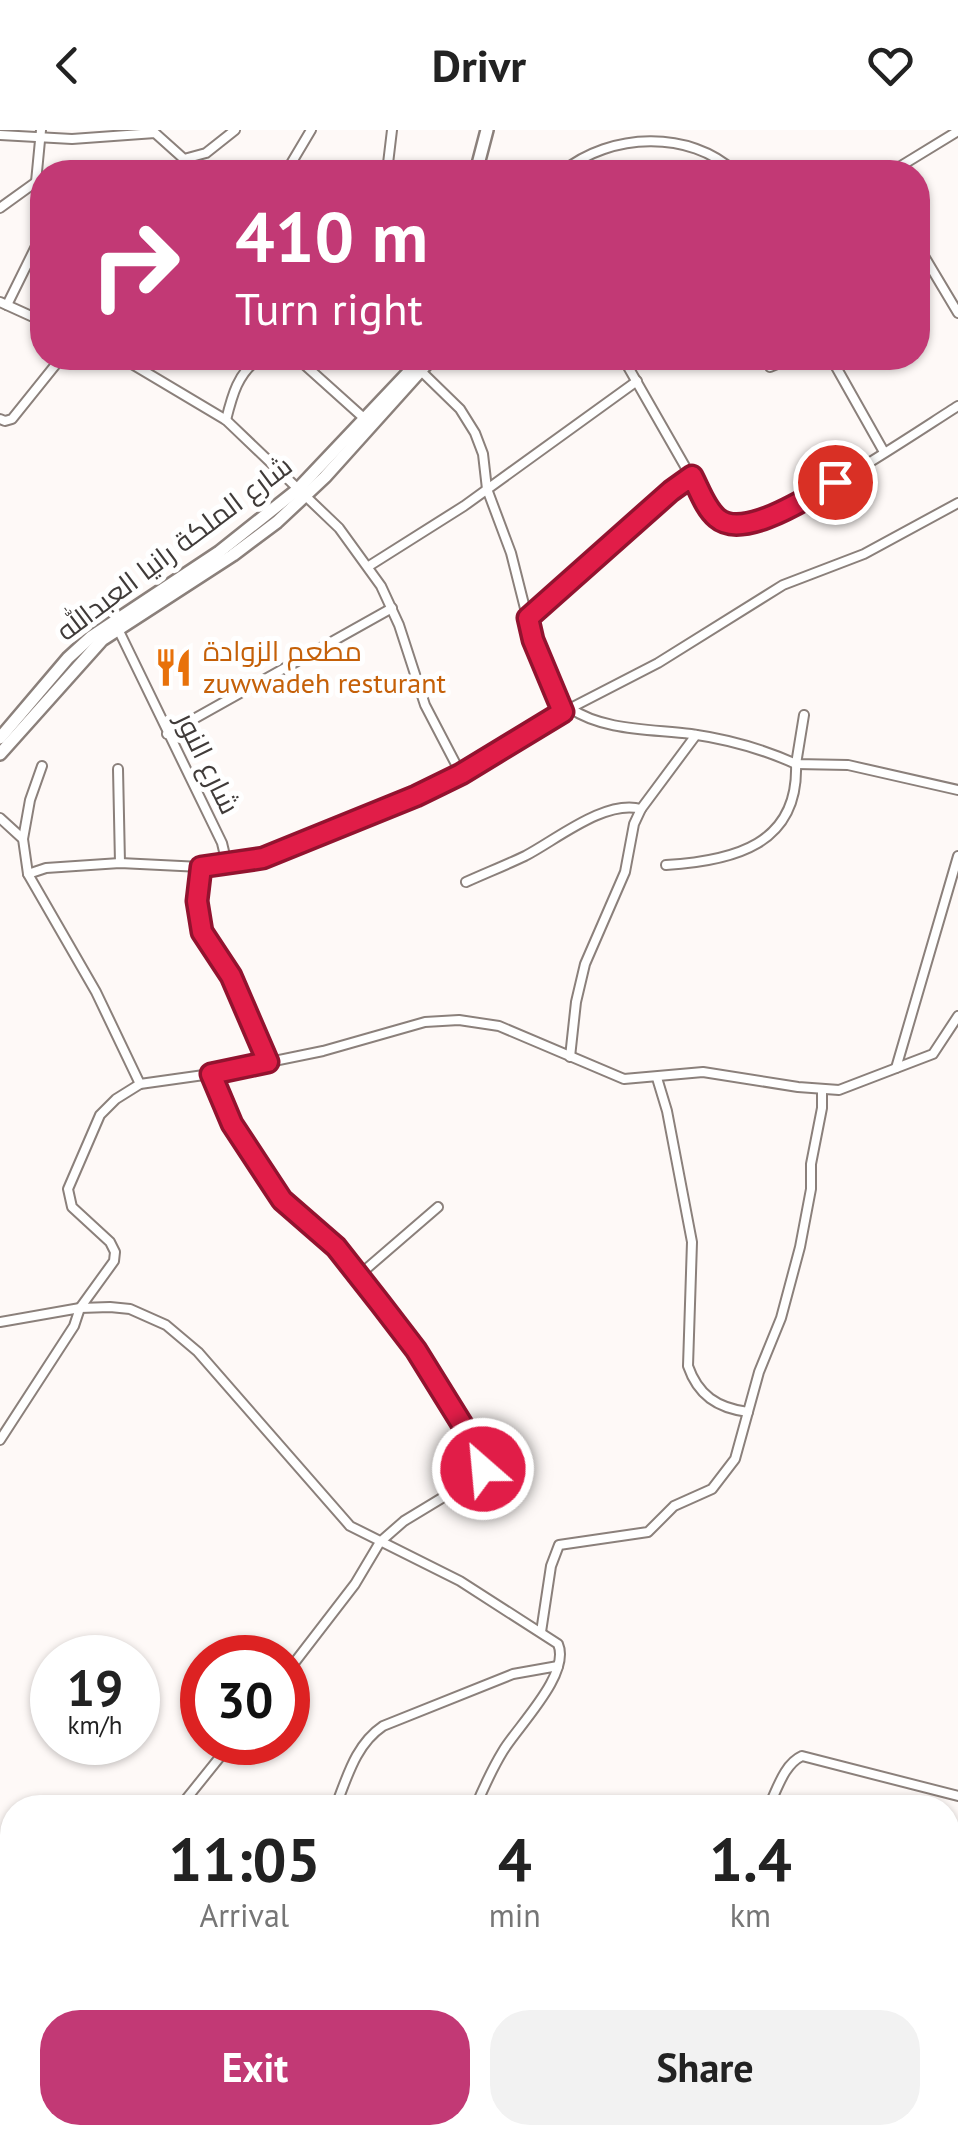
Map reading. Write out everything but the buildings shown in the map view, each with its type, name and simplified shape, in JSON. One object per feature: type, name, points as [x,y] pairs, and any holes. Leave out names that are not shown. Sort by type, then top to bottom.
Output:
[{"type":"main road","points":[[479,160],[487,130]]},
{"type":"main road","name":"شارع الملكة رانيا العبدالله","points":[[0,738],[91,636],[301,493],[411,370]]},
{"type":"main road","name":"شارع الملكة رانيا العبدالله","points":[[0,754],[86,657],[118,629],[234,555],[422,372]]},
{"type":"street","points":[[0,135],[99,138],[154,133],[184,160],[206,153],[235,130]]},
{"type":"street","points":[[293,160],[310,130]]},
{"type":"street","points":[[389,160],[392,130]]},
{"type":"street","points":[[911,160],[958,131]]},
{"type":"street","points":[[38,160],[41,134]]},
{"type":"street","points":[[577,160],[632,141],[656,140],[697,145],[723,160]]},
{"type":"street","points":[[0,208],[30,186]]},
{"type":"street","points":[[30,256],[3,304],[30,316]]},
{"type":"street","points":[[930,266],[958,313]]},
{"type":"street","points":[[0,419],[12,419],[52,370]]},
{"type":"street","points":[[142,370],[226,420],[324,511],[368,566],[392,608],[425,706],[461,774]]},
{"type":"street","points":[[226,420],[236,386],[246,370]]},
{"type":"street","points":[[311,370],[366,420]]},
{"type":"street","points":[[630,370],[717,519],[741,526],[802,501],[958,406]]},
{"type":"street","points":[[838,370],[884,452]]},
{"type":"street","points":[[422,372],[468,418],[484,454],[487,489],[511,553],[533,640],[566,710],[609,724],[696,735],[774,754],[796,764],[848,765],[958,790]]},
{"type":"street","points":[[368,566],[487,489],[637,382]]},
{"type":"street","points":[[528,618],[692,476]]},
{"type":"street","points":[[28,874],[46,868],[120,863],[201,867],[263,858],[296,847],[461,774],[566,710],[658,663],[783,586],[864,554],[958,503]]},
{"type":"street","points":[[167,734],[392,608]]},
{"type":"street","name":"شارع النور","points":[[118,629],[222,843],[227,864]]},
{"type":"street","points":[[666,865],[722,858],[765,839],[778,827],[794,801],[804,715]]},
{"type":"street","points":[[570,1056],[580,982],[624,872],[634,824],[696,735]]},
{"type":"street","points":[[42,766],[23,838],[28,874],[96,992],[140,1084]]},
{"type":"street","points":[[118,770],[120,863]]},
{"type":"street","points":[[466,882],[526,855],[586,821],[626,808],[641,810]]},
{"type":"street","points":[[0,818],[23,838]]},
{"type":"street","points":[[896,1069],[958,856]]},
{"type":"street","points":[[201,867],[197,901],[202,932],[231,976],[268,1062]]},
{"type":"street","points":[[0,1440],[74,1326],[80,1308],[109,1268],[115,1252],[110,1242],[72,1207],[69,1182],[100,1115],[140,1084],[268,1062],[425,1022],[459,1020],[498,1026],[624,1079],[711,1073],[822,1090],[848,1088],[933,1054],[958,1016]]},
{"type":"street","points":[[211,1074],[232,1124],[282,1200],[336,1247],[416,1350],[484,1462],[475,1478],[404,1521],[380,1542],[355,1584],[310,1642]]},
{"type":"street","points":[[657,1078],[692,1242],[688,1366],[694,1382],[713,1402],[748,1412]]},
{"type":"street","points":[[541,1632],[556,1548],[565,1542],[645,1533],[656,1527],[674,1506],[708,1492],[736,1455],[800,1246],[812,1188],[811,1164],[822,1090]]},
{"type":"street","points":[[358,1276],[438,1207]]},
{"type":"street","points":[[0,1322],[80,1308],[130,1309],[152,1318],[177,1333],[208,1363],[350,1526],[460,1581],[560,1647],[558,1666],[546,1690],[498,1759],[480,1795]]},
{"type":"street","points":[[340,1795],[356,1756],[383,1726],[513,1674],[558,1666]]},
{"type":"street","points":[[774,1795],[794,1759],[802,1756],[954,1795]]},
{"type":"street","points":[[189,1795],[214,1765]]},
{"type":"place","name":"مطعم الزوادة zuwwadeh resturant","points":[[173,667]]},
{"type":"route","points":[[483,1469],[478,1450],[402,1330],[336,1247],[288,1208],[232,1124],[211,1074],[268,1062],[231,976],[198,922],[201,867],[263,858],[416,796],[461,774],[563,712],[528,618],[692,476],[717,519],[732,526],[760,520],[835,482]]}]
